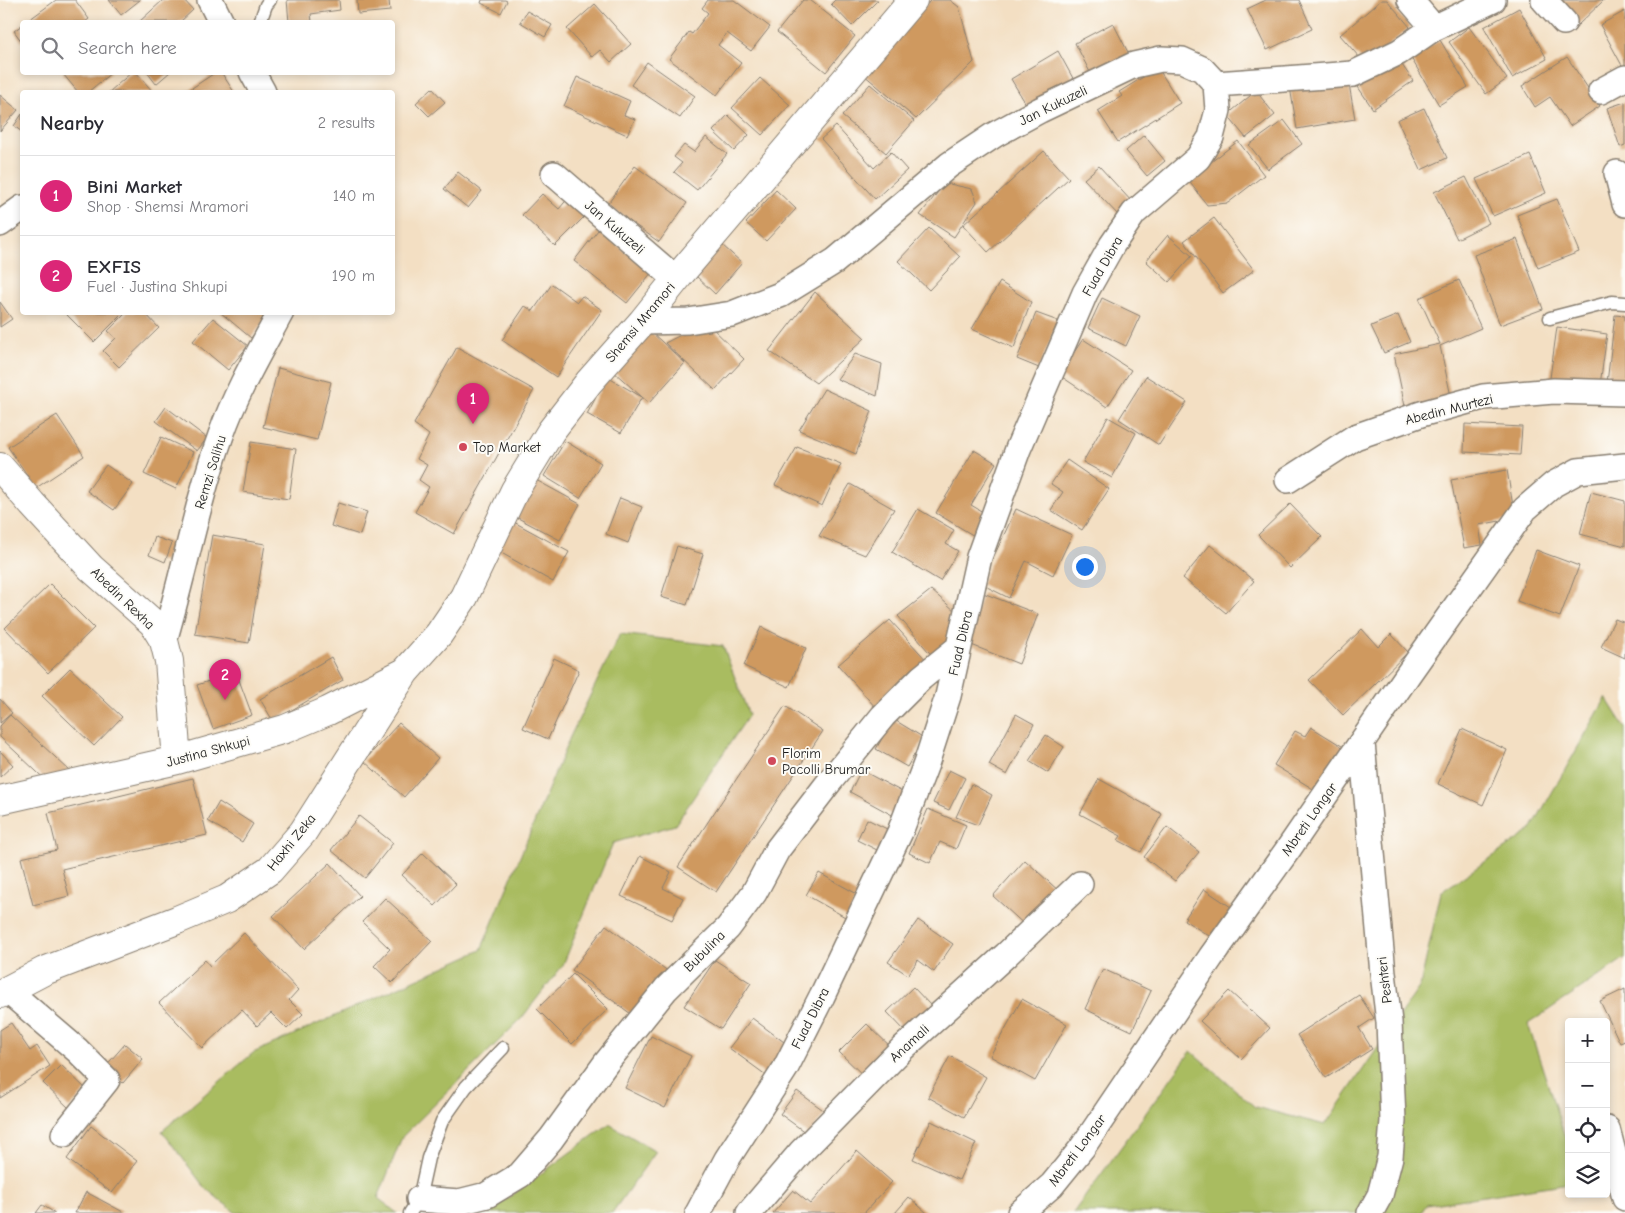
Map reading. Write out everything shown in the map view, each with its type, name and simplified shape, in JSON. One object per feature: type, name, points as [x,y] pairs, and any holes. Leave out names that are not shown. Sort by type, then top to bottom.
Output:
[{"type":"street","points":[[210,0],[220,20]]},
{"type":"street","name":"Shemsi Mramori","points":[[405,672],[439,634],[464,597],[515,490],[551,431],[589,382],[914,0]]},
{"type":"street","points":[[1410,0],[1434,28]]},
{"type":"street","points":[[1216,84],[1353,74],[1399,52],[1434,28],[1493,0]]},
{"type":"street","points":[[1544,0],[1564,22]]},
{"type":"street","name":"Jan Kukuzeli","points":[[642,322],[688,321],[732,314],[780,295],[835,261],[949,165],[994,135],[1040,110],[1134,65],[1161,59],[1182,60],[1202,69],[1216,84]]},
{"type":"street","points":[[254,75],[262,90]]},
{"type":"street","points":[[1601,91],[1625,78]]},
{"type":"street","name":"Fuad Dibra","points":[[698,1213],[727,1159],[785,1070],[900,832],[926,764],[948,696],[980,557],[1018,449],[1085,293],[1112,245],[1134,213],[1198,158],[1211,137],[1218,110],[1216,84]]},
{"type":"street","points":[[1617,173],[1625,204]]},
{"type":"street","name":"Jan Kukuzeli","points":[[554,174],[676,279]]},
{"type":"street","points":[[0,224],[20,209]]},
{"type":"street","name":"Remzi Salihu","points":[[164,641],[199,507],[221,435],[242,383],[279,315]]},
{"type":"street","name":"Abedin Murtezi","points":[[1288,480],[1355,437],[1421,414],[1483,397],[1554,391],[1625,393]]},
{"type":"street","name":"Mbreti Longar","points":[[1020,1213],[1052,1184],[1082,1148],[1205,965],[1526,509],[1554,484],[1578,471],[1625,466]]},
{"type":"street","name":"Abedin Rexha","points":[[0,467],[91,568],[153,623],[164,641],[169,661],[177,760]]},
{"type":"street","name":"Bubulina","points":[[414,1206],[459,1202],[487,1195],[520,1175],[551,1139],[606,1063],[666,989],[728,928],[754,893],[777,850],[883,716],[921,678],[958,648]]},
{"type":"street","name":"Justina Shkupi","points":[[0,800],[177,760],[285,730],[328,711],[405,672]]},
{"type":"street","name":"Haxhi Zeka","points":[[64,1134],[108,1080],[77,1050],[4,992],[44,971],[227,899],[270,870],[302,832],[405,672]]},
{"type":"street","name":"Peshteri","points":[[1362,743],[1382,973],[1389,1022],[1393,1122],[1390,1157],[1380,1195],[1370,1213]]},
{"type":"street","name":"Anamali","points":[[749,1213],[801,1152],[903,1048],[1006,955],[1080,884]]},
{"type":"street","points":[[1610,1140],[1625,1198]]},
{"type":"lane","points":[[261,20],[266,5],[270,0]]},
{"type":"lane","points":[[1550,318],[1612,302],[1625,303]]},
{"type":"lane","name":"Bubulina","points":[[414,1206],[428,1158],[442,1121],[466,1087],[503,1048]]},
{"type":"green space","points":[[620,634],[723,646],[749,715],[675,825],[613,843],[563,965],[521,1019],[402,1137],[378,1198],[397,1213],[236,1213],[205,1188],[162,1131],[253,1053],[481,950],[570,737]]},
{"type":"green space","points":[[1606,698],[1625,728],[1625,958],[1528,1024],[1565,1137],[1565,1184],[1426,1205],[1421,1213],[1073,1213],[1191,1051],[1255,1107],[1325,1125],[1420,986],[1441,892],[1530,831]]},
{"type":"green space","points":[[609,1124],[656,1151],[612,1213],[487,1213]]},
{"type":"building","points":[[56,0],[75,0],[89,19],[88,20],[29,20]]},
{"type":"building","points":[[109,0],[140,0],[121,15]]},
{"type":"building","points":[[163,0],[184,0],[193,10],[182,20],[141,20]]},
{"type":"building","points":[[287,0],[339,0],[340,10],[311,14],[312,20],[289,20]]},
{"type":"building","points":[[357,0],[389,0],[390,11],[358,14]]},
{"type":"building","points":[[482,0],[507,1],[501,13],[481,3]]},
{"type":"building","points":[[708,0],[734,0],[770,27],[751,51],[727,33],[718,45],[741,63],[717,95],[669,59],[689,32],[692,34],[708,13],[702,8]]},
{"type":"building","points":[[803,0],[810,0],[855,36],[826,72],[777,32]]},
{"type":"building","points":[[835,0],[878,0],[852,26],[831,4]]},
{"type":"building","points":[[931,0],[950,0],[959,7],[974,62],[916,119],[863,74]]},
{"type":"building","points":[[1266,0],[1299,0],[1312,29],[1267,50],[1247,9]]},
{"type":"building","points":[[1381,0],[1387,0],[1410,27],[1366,65],[1340,35]]},
{"type":"building","points":[[1553,0],[1604,0],[1578,25]]},
{"type":"building","points":[[595,4],[631,44],[611,62],[600,50],[592,57],[567,29]]},
{"type":"building","points":[[1519,8],[1547,59],[1512,78],[1484,27]]},
{"type":"building","points":[[527,11],[552,25],[545,37],[520,22]]},
{"type":"building","points":[[1625,11],[1625,71],[1600,25]]},
{"type":"building","points":[[1113,23],[1133,62],[1095,82],[1075,43]]},
{"type":"building","points":[[20,26],[20,39],[14,31]]},
{"type":"building","points":[[1469,27],[1507,79],[1486,94],[1449,42]]},
{"type":"building","points":[[1440,40],[1468,87],[1439,105],[1411,58]]},
{"type":"building","points":[[1058,51],[1075,82],[1029,109],[1011,79]]},
{"type":"building","points":[[1567,57],[1600,106],[1570,126],[1550,97],[1535,107],[1522,86]]},
{"type":"building","points":[[1398,59],[1413,81],[1373,109],[1358,87]]},
{"type":"building","points":[[647,62],[695,96],[680,118],[631,85]]},
{"type":"building","points":[[1158,68],[1180,103],[1118,142],[1098,111],[1122,96],[1119,92]]},
{"type":"building","points":[[64,75],[108,75],[90,90],[76,90]]},
{"type":"building","points":[[129,75],[139,75],[151,90],[111,90]]},
{"type":"building","points":[[149,75],[166,75],[156,84]]},
{"type":"building","points":[[212,75],[223,75],[233,90],[189,90]]},
{"type":"building","points":[[577,77],[630,101],[624,115],[635,119],[627,135],[564,106]]},
{"type":"building","points":[[760,78],[790,105],[762,135],[732,108]]},
{"type":"building","points":[[1348,78],[1355,119],[1297,129],[1290,87]]},
{"type":"building","points":[[870,84],[914,121],[886,153],[842,116]]},
{"type":"building","points":[[432,88],[445,102],[429,116],[416,103]]},
{"type":"building","points":[[1256,91],[1275,115],[1246,138],[1227,115]]},
{"type":"building","points":[[0,95],[18,110],[0,131]]},
{"type":"building","points":[[1625,102],[1625,145],[1620,147],[1607,108]]},
{"type":"building","points":[[1424,108],[1447,158],[1421,170],[1397,120]]},
{"type":"building","points":[[728,115],[749,135],[734,151],[713,131]]},
{"type":"building","points":[[20,117],[20,130],[14,126]]},
{"type":"building","points":[[1284,120],[1302,144],[1268,169],[1249,145]]},
{"type":"building","points":[[836,126],[874,168],[891,152],[907,170],[875,199],[821,139]]},
{"type":"building","points":[[1144,135],[1165,161],[1147,176],[1126,151]]},
{"type":"building","points":[[706,137],[727,154],[697,190],[674,172],[682,163],[674,157],[684,145],[694,152]]},
{"type":"building","points":[[1238,141],[1264,175],[1228,203],[1207,205],[1188,180]]},
{"type":"building","points":[[1044,151],[1069,178],[988,252],[963,225]]},
{"type":"building","points":[[1530,155],[1546,193],[1493,216],[1476,179]]},
{"type":"building","points":[[635,166],[687,203],[659,242],[607,205]]},
{"type":"building","points":[[1099,166],[1133,203],[1119,216],[1084,179]]},
{"type":"building","points":[[458,172],[482,191],[468,208],[444,189]]},
{"type":"building","points":[[1466,177],[1489,223],[1457,239],[1434,192]]},
{"type":"building","points":[[945,183],[972,189],[977,202],[954,237],[920,215]]},
{"type":"building","points":[[776,190],[796,209],[766,241],[746,223]]},
{"type":"building","points":[[542,194],[559,209],[569,197],[587,214],[555,246],[522,215]]},
{"type":"building","points":[[1557,199],[1579,252],[1538,268],[1517,215]]},
{"type":"building","points":[[1214,218],[1254,270],[1223,293],[1184,241]]},
{"type":"building","points":[[929,228],[960,257],[929,290],[898,261]]},
{"type":"building","points":[[598,230],[652,272],[627,303],[574,261]]},
{"type":"building","points":[[1168,235],[1192,256],[1169,282],[1146,261]]},
{"type":"building","points":[[1517,239],[1543,309],[1500,325],[1474,255]]},
{"type":"building","points":[[722,245],[742,263],[715,294],[695,275]]},
{"type":"building","points":[[1459,280],[1481,328],[1440,346],[1452,401],[1406,411],[1394,354],[1440,344],[1419,298]]},
{"type":"building","points":[[1000,282],[1031,302],[1014,348],[972,329]]},
{"type":"building","points":[[552,284],[577,302],[582,296],[602,310],[556,377],[502,340],[525,306],[533,311]]},
{"type":"building","points":[[815,292],[865,338],[816,383],[769,351]]},
{"type":"building","points":[[1102,298],[1140,316],[1126,346],[1088,328]]},
{"type":"building","points":[[0,302],[12,319],[0,327]]},
{"type":"building","points":[[1036,313],[1058,321],[1039,368],[1017,359]]},
{"type":"building","points":[[67,315],[121,315],[94,342]]},
{"type":"building","points":[[124,315],[147,315],[159,328],[119,367],[103,351],[116,338],[108,331]]},
{"type":"building","points":[[224,315],[270,315],[251,338]]},
{"type":"building","points":[[1398,315],[1410,342],[1384,353],[1371,326]]},
{"type":"building","points":[[1615,315],[1625,316],[1625,385],[1607,383]]},
{"type":"building","points":[[213,318],[248,346],[228,370],[193,341]]},
{"type":"building","points":[[706,322],[744,359],[715,390],[665,343]]},
{"type":"building","points":[[1557,327],[1607,334],[1600,385],[1550,378]]},
{"type":"building","points":[[650,331],[685,363],[649,403],[613,371]]},
{"type":"building","points":[[1083,339],[1131,370],[1107,407],[1059,375]]},
{"type":"building","name":"Top Market","points":[[457,347],[534,390],[454,534],[415,512],[429,487],[419,480],[427,465],[417,459],[429,435],[414,424]]},
{"type":"building","points":[[855,354],[882,364],[877,396],[837,379]]},
{"type":"building","points":[[278,368],[331,382],[317,440],[263,427]]},
{"type":"building","points":[[1146,376],[1187,402],[1159,445],[1119,419]]},
{"type":"building","points":[[607,377],[642,397],[621,433],[587,414]]},
{"type":"building","points":[[824,389],[872,411],[856,454],[799,430]]},
{"type":"building","points":[[166,407],[207,438],[197,451],[156,421]]},
{"type":"building","points":[[57,415],[84,456],[36,488],[8,447]]},
{"type":"building","points":[[1108,417],[1136,433],[1112,478],[1083,462]]},
{"type":"building","points":[[1465,424],[1522,427],[1520,455],[1464,452]]},
{"type":"building","points":[[161,437],[193,452],[176,489],[144,474]]},
{"type":"building","points":[[565,441],[601,463],[580,498],[544,476]]},
{"type":"building","points":[[251,442],[296,449],[289,499],[243,492]]},
{"type":"building","points":[[797,447],[841,464],[822,506],[775,485]]},
{"type":"building","points":[[974,450],[996,463],[971,505],[988,515],[976,537],[936,513]]},
{"type":"building","points":[[1067,460],[1109,489],[1082,530],[1051,510],[1063,492],[1051,484]]},
{"type":"building","points":[[106,465],[133,484],[114,510],[87,491]]},
{"type":"building","points":[[1507,470],[1515,518],[1479,525],[1482,545],[1464,548],[1451,480]]},
{"type":"building","points":[[536,480],[580,504],[560,540],[516,517]]},
{"type":"building","points":[[850,484],[894,509],[865,555],[819,536]]},
{"type":"building","points":[[1591,492],[1625,501],[1625,546],[1580,534]]},
{"type":"building","points":[[620,498],[642,507],[628,543],[606,534]]},
{"type":"building","points":[[338,503],[367,512],[360,535],[331,526]]},
{"type":"building","points":[[1290,504],[1322,537],[1290,568],[1258,535]]},
{"type":"building","points":[[918,509],[954,530],[946,544],[958,551],[940,581],[892,552]]},
{"type":"building","points":[[1016,509],[1072,535],[1053,575],[1026,561],[1009,598],[981,584]]},
{"type":"building","points":[[512,521],[569,552],[553,582],[496,550]]},
{"type":"building","points":[[212,535],[265,544],[249,643],[195,634]]},
{"type":"building","points":[[155,537],[172,543],[165,562],[149,555]]},
{"type":"building","points":[[1210,545],[1254,581],[1226,613],[1183,578]]},
{"type":"building","points":[[677,546],[703,554],[687,605],[661,597]]},
{"type":"building","points":[[1536,550],[1579,566],[1560,617],[1517,601]]},
{"type":"building","points":[[50,584],[94,628],[48,673],[5,628]]},
{"type":"building","points":[[931,590],[955,611],[956,640],[935,659],[898,616]]},
{"type":"building","points":[[983,593],[1038,614],[1019,664],[964,642]]},
{"type":"building","points":[[1615,619],[1625,623],[1625,658],[1601,647]]},
{"type":"building","points":[[890,620],[928,662],[876,708],[838,665]]},
{"type":"building","points":[[761,627],[806,648],[789,687],[744,666]]},
{"type":"building","points":[[1362,629],[1378,647],[1391,634],[1408,652],[1343,715],[1309,680]]},
{"type":"building","points":[[331,657],[343,680],[273,721],[260,699]]},
{"type":"building","points":[[554,658],[579,670],[548,739],[523,728]]},
{"type":"building","points":[[70,668],[122,717],[94,746],[42,696]]},
{"type":"building","points":[[236,672],[252,715],[213,729],[197,685]]},
{"type":"building","points":[[0,699],[12,713],[0,723]]},
{"type":"building","points":[[785,706],[823,731],[716,892],[678,867]]},
{"type":"building","points":[[1016,714],[1034,724],[1007,775],[989,765]]},
{"type":"building","points":[[10,715],[70,771],[54,788],[0,737],[0,726]]},
{"type":"building","points":[[893,719],[924,738],[907,767],[876,749]]},
{"type":"building","points":[[399,723],[438,758],[404,797],[364,761]]},
{"type":"building","points":[[1311,727],[1350,751],[1323,795],[1274,765],[1295,731],[1305,736]]},
{"type":"building","points":[[1462,729],[1507,750],[1483,805],[1438,784]]},
{"type":"building","points":[[1046,735],[1064,747],[1048,773],[1029,761]]},
{"type":"building","points":[[0,751],[13,765],[0,777]]},
{"type":"building","points":[[861,770],[906,794],[894,816],[850,792]]},
{"type":"building","points":[[949,770],[965,778],[949,810],[933,803]]},
{"type":"building","points":[[193,778],[207,835],[62,869],[69,896],[33,905],[21,858],[57,850],[48,813]]},
{"type":"building","points":[[1099,779],[1162,814],[1141,852],[1118,840],[1121,836],[1080,814]]},
{"type":"building","points":[[971,784],[992,795],[978,825],[956,817]]},
{"type":"building","points":[[219,802],[253,824],[242,842],[208,821]]},
{"type":"building","points":[[928,809],[966,825],[956,849],[940,842],[930,863],[909,853]]},
{"type":"building","points":[[359,816],[393,843],[365,878],[331,850]]},
{"type":"building","points":[[867,819],[889,830],[879,851],[857,840]]},
{"type":"building","points":[[1167,827],[1199,852],[1175,881],[1144,857]]},
{"type":"building","points":[[423,853],[456,884],[435,906],[402,875]]},
{"type":"building","points":[[640,856],[671,872],[663,888],[683,898],[672,920],[621,896]]},
{"type":"building","points":[[1025,860],[1061,893],[1028,928],[993,896]]},
{"type":"building","points":[[330,863],[360,896],[304,949],[273,916]]},
{"type":"building","points":[[819,873],[859,895],[847,918],[806,895]]},
{"type":"building","points":[[1204,889],[1237,911],[1217,941],[1184,920]]},
{"type":"building","points":[[385,898],[432,941],[392,983],[374,966],[390,949],[362,922]]},
{"type":"building","points":[[918,920],[953,944],[934,972],[918,960],[908,975],[888,962]]},
{"type":"building","points":[[606,925],[669,972],[635,1017],[572,970]]},
{"type":"building","points":[[244,933],[298,990],[289,1000],[303,1014],[287,1029],[271,1013],[257,1026],[242,1010],[202,1048],[159,1003],[205,960],[210,966]]},
{"type":"building","points":[[715,960],[751,983],[721,1029],[684,1006]]},
{"type":"building","points":[[1103,969],[1151,991],[1132,1031],[1085,1009]]},
{"type":"building","points":[[573,974],[608,1009],[572,1044],[537,1009]]},
{"type":"building","points":[[913,987],[932,1007],[905,1031],[887,1012]]},
{"type":"building","points":[[1625,989],[1625,1041],[1620,1043],[1610,1018],[1608,1018],[1600,1001]]},
{"type":"building","points":[[1229,991],[1270,1028],[1241,1059],[1200,1021]]},
{"type":"building","points":[[1359,995],[1374,1018],[1359,1028],[1372,1049],[1326,1078],[1297,1035]]},
{"type":"building","points":[[1022,999],[1067,1024],[1035,1081],[990,1056]]},
{"type":"building","points":[[752,1018],[792,1048],[770,1078],[729,1048]]},
{"type":"building","points":[[11,1023],[30,1051],[37,1046],[50,1066],[0,1098],[0,1030]]},
{"type":"building","points":[[867,1024],[896,1052],[869,1081],[839,1052]]},
{"type":"building","points":[[651,1036],[691,1056],[665,1108],[625,1088]]},
{"type":"building","points":[[125,1044],[143,1059],[123,1083],[104,1068]]},
{"type":"building","points":[[950,1056],[986,1077],[964,1117],[928,1097]]},
{"type":"building","points":[[61,1065],[87,1090],[69,1108],[43,1083]]},
{"type":"building","points":[[797,1091],[826,1112],[809,1135],[780,1114]]},
{"type":"building","points":[[931,1121],[976,1143],[959,1180],[913,1159]]},
{"type":"building","points":[[91,1126],[137,1161],[112,1193],[67,1159]]},
{"type":"building","points":[[857,1151],[892,1182],[864,1213],[773,1213],[793,1190],[810,1204]]},
{"type":"building","points":[[86,1192],[125,1213],[75,1213]]},
{"type":"building","points":[[909,1197],[927,1213],[895,1213]]},
{"type":"building","points":[[42,1205],[55,1213],[36,1213]]},
{"type":"place","name":"Bini Market","points":[[473,424]]},
{"type":"place","name":"Top Market","points":[[463,447]]},
{"type":"place","name":"EXFIS","points":[[225,700]]},
{"type":"place","name":"Florim Pacolli Brumar","points":[[772,761]]}]
